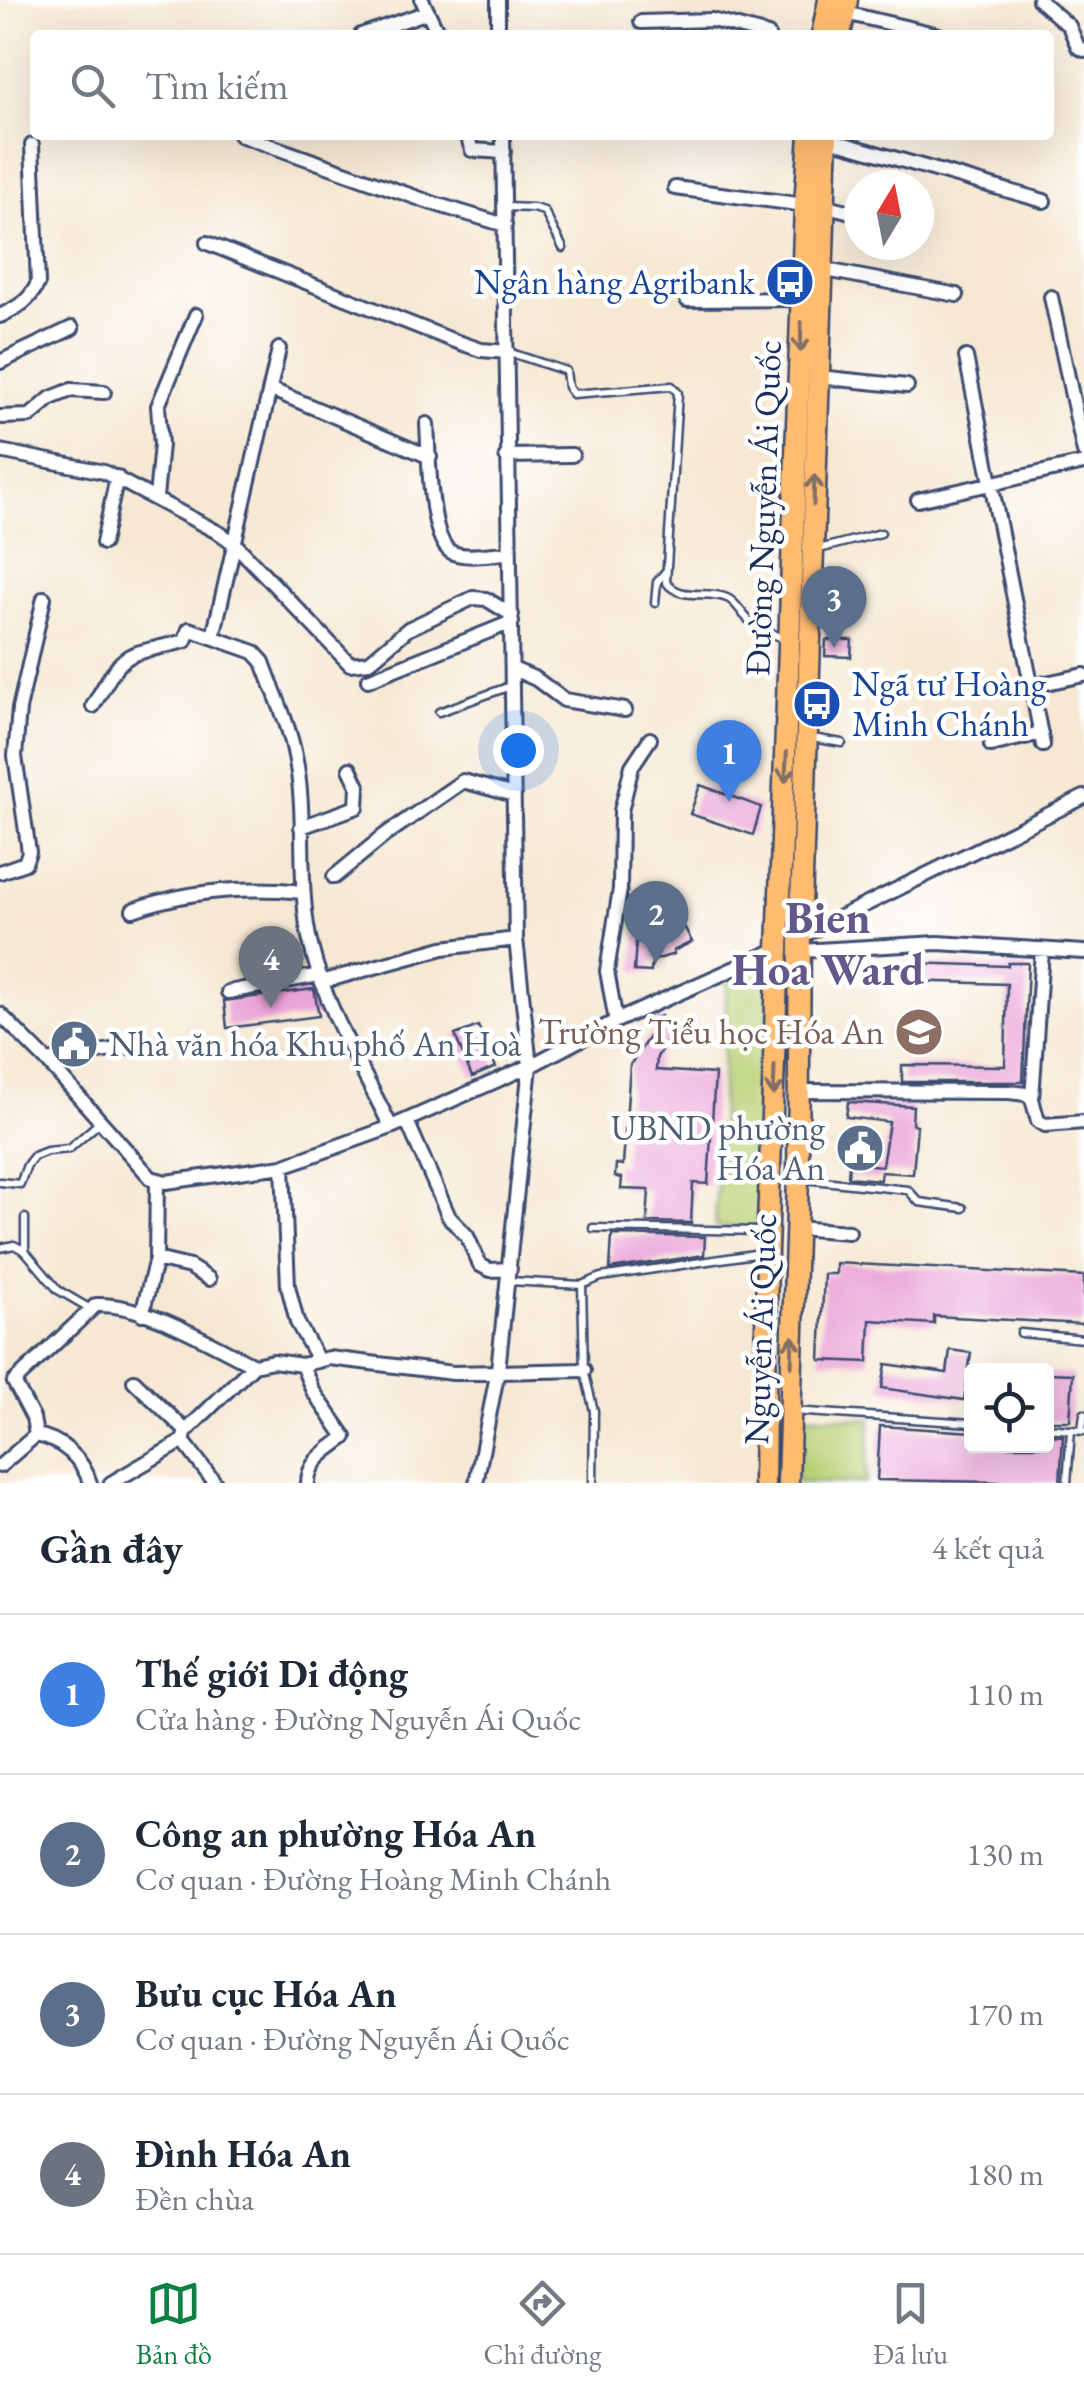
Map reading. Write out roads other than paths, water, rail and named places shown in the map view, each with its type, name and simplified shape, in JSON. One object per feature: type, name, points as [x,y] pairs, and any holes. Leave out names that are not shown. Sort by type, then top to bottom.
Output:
[{"type":"main road","points":[[825,30],[840,4]]},
{"type":"main road","points":[[840,4],[840,30]]},
{"type":"main road","name":"Đường Nguyễn Ái Quốc","points":[[764,1483],[778,949],[814,205],[821,140]]},
{"type":"main road","name":"Đường Nguyễn Ái Quốc","points":[[800,944],[818,377],[811,299],[821,269],[814,205]]},
{"type":"main road","points":[[778,949],[800,944]]},
{"type":"main road","name":"Nguyễn Ái Quốc","points":[[788,1483],[798,1178],[800,944]]},
{"type":"street","points":[[498,0],[498,30]]},
{"type":"street","points":[[1039,0],[1069,26],[1078,47],[1084,50]]},
{"type":"street","points":[[840,4],[923,30]]},
{"type":"street","points":[[372,30],[425,6],[437,30]]},
{"type":"street","points":[[641,22],[712,20],[749,30]]},
{"type":"street","points":[[254,140],[505,225]]},
{"type":"street","points":[[468,140],[472,150],[504,152]]},
{"type":"street","points":[[476,1483],[498,1370],[530,1066],[516,939],[503,140]]},
{"type":"street","points":[[835,140],[1044,201]]},
{"type":"street","points":[[0,316],[32,297],[38,283],[32,145]]},
{"type":"street","points":[[675,188],[844,211]]},
{"type":"street","points":[[207,243],[452,340],[481,350],[508,352]]},
{"type":"street","points":[[821,269],[957,295]]},
{"type":"street","points":[[1051,297],[1084,452]]},
{"type":"street","points":[[687,300],[811,299]]},
{"type":"street","points":[[156,498],[161,444],[158,406],[196,315]]},
{"type":"street","points":[[0,362],[72,328]]},
{"type":"street","points":[[214,638],[279,349]]},
{"type":"street","points":[[966,357],[1042,739],[991,745]]},
{"type":"street","points":[[818,377],[907,386]]},
{"type":"street","points":[[270,389],[430,457]]},
{"type":"street","points":[[0,417],[30,416],[51,398],[71,390],[104,392]]},
{"type":"street","points":[[427,424],[436,529],[445,547],[454,553],[509,553]]},
{"type":"street","points":[[0,451],[117,477],[235,544],[350,664],[369,662],[408,628],[474,598],[486,599],[512,618]]},
{"type":"street","points":[[506,456],[572,455]]},
{"type":"street","points":[[918,500],[1084,462]]},
{"type":"street","points":[[102,543],[117,477]]},
{"type":"street","points":[[0,872],[24,863],[29,852],[15,756],[19,709],[44,598]]},
{"type":"street","points":[[368,680],[512,618]]},
{"type":"street","points":[[93,706],[116,664],[148,647],[185,641],[189,628],[254,652],[263,662],[296,759],[305,918],[320,979],[391,1127]]},
{"type":"street","points":[[512,669],[564,700],[624,710]]},
{"type":"street","points":[[1032,686],[1084,675]]},
{"type":"street","points":[[616,1021],[607,971],[620,889],[621,811],[632,766],[650,739]]},
{"type":"street","points":[[301,828],[357,806],[358,786],[350,769]]},
{"type":"street","points":[[334,877],[385,835],[463,782],[514,795]]},
{"type":"street","points":[[800,944],[1084,797]]},
{"type":"street","points":[[132,910],[208,891],[252,888],[303,892]]},
{"type":"street","points":[[228,992],[320,979],[444,948],[516,939]]},
{"type":"street","points":[[800,944],[938,944],[1084,952]]},
{"type":"street","points":[[0,1014],[151,1178],[158,1181],[283,1166],[391,1127],[778,949]]},
{"type":"street","points":[[1042,950],[1032,1099],[1038,1121],[1045,1125],[1084,1122]]},
{"type":"street","points":[[47,1061],[146,1044]]},
{"type":"street","points":[[798,1091],[1009,1092],[1026,1094],[1032,1099]]},
{"type":"street","points":[[407,1121],[449,1217],[467,1236],[480,1265],[510,1275]]},
{"type":"street","points":[[283,1166],[288,1286],[297,1322],[318,1360]]},
{"type":"street","points":[[142,1314],[156,1259],[158,1181]]},
{"type":"street","points":[[796,1228],[849,1232]]},
{"type":"street","points":[[156,1259],[190,1267],[209,1279]]},
{"type":"street","points":[[0,1391],[89,1308],[104,1304],[142,1314],[215,1344],[254,1366]]},
{"type":"street","points":[[111,1483],[185,1436],[254,1366],[273,1361],[302,1365],[344,1359],[447,1373],[584,1370]]},
{"type":"street","points":[[302,1365],[313,1391],[345,1437],[318,1457],[308,1472],[308,1483]]},
{"type":"street","points":[[134,1381],[185,1436],[215,1483]]},
{"type":"street","points":[[14,1382],[33,1418],[36,1435]]},
{"type":"street","points":[[0,1466],[36,1435]]},
{"type":"street","points":[[36,1435],[63,1446],[86,1470],[90,1483]]},
{"type":"lane","points":[[504,207],[544,212],[563,248]]},
{"type":"lane","points":[[508,352],[566,371],[573,394],[672,386],[678,393],[665,572],[671,589],[700,597],[725,596],[748,620],[792,643]]},
{"type":"lane","points":[[812,550],[881,534]]},
{"type":"lane","points":[[655,603],[657,582],[665,572]]},
{"type":"lane","points":[[439,712],[513,684]]},
{"type":"lane","points":[[806,738],[842,742]]},
{"type":"lane","points":[[0,1182],[20,1184],[34,1156],[69,1149],[101,1121]]},
{"type":"lane","points":[[798,1178],[908,1190],[920,1202],[963,1208]]},
{"type":"lane","points":[[25,1251],[26,1218]]},
{"type":"lane","points":[[593,1228],[768,1242]]},
{"type":"lane","points":[[510,1275],[582,1284],[768,1242]]},
{"type":"lane","points":[[2,1244],[25,1251],[58,1290],[89,1308]]},
{"type":"lane","points":[[582,1284],[584,1370],[594,1410],[593,1483]]},
{"type":"lane","points":[[1021,1332],[1084,1339]]},
{"type":"lane","points":[[790,1411],[964,1422]]},
{"type":"lane","points":[[1054,1429],[1083,1431],[1084,1414]]},
{"type":"lane","points":[[1067,1483],[1071,1430]]},
{"type":"place","name":"Ngân hàng Agribank","points":[[790,282]]},
{"type":"place","name":"Bưu cục Hóa An","points":[[834,648]]},
{"type":"place","name":"Ngã tư Hoàng Minh Chánh","points":[[817,704]]},
{"type":"place","name":"Thế giới Di động","points":[[729,802]]},
{"type":"place","name":"Công an phường Hóa An","points":[[656,963]]},
{"type":"place","name":"Đình Hóa An","points":[[271,1008]]},
{"type":"place","name":"Trường Tiểu học Hóa An","points":[[919,1032]]},
{"type":"place","name":"Nhà văn hóa Khu phố An Hoà","points":[[74,1044]]},
{"type":"place","name":"UBND phường Hóa An","points":[[860,1148]]},
{"type":"district","name":"Bien Hoa Ward","points":[[828,943]]}]
